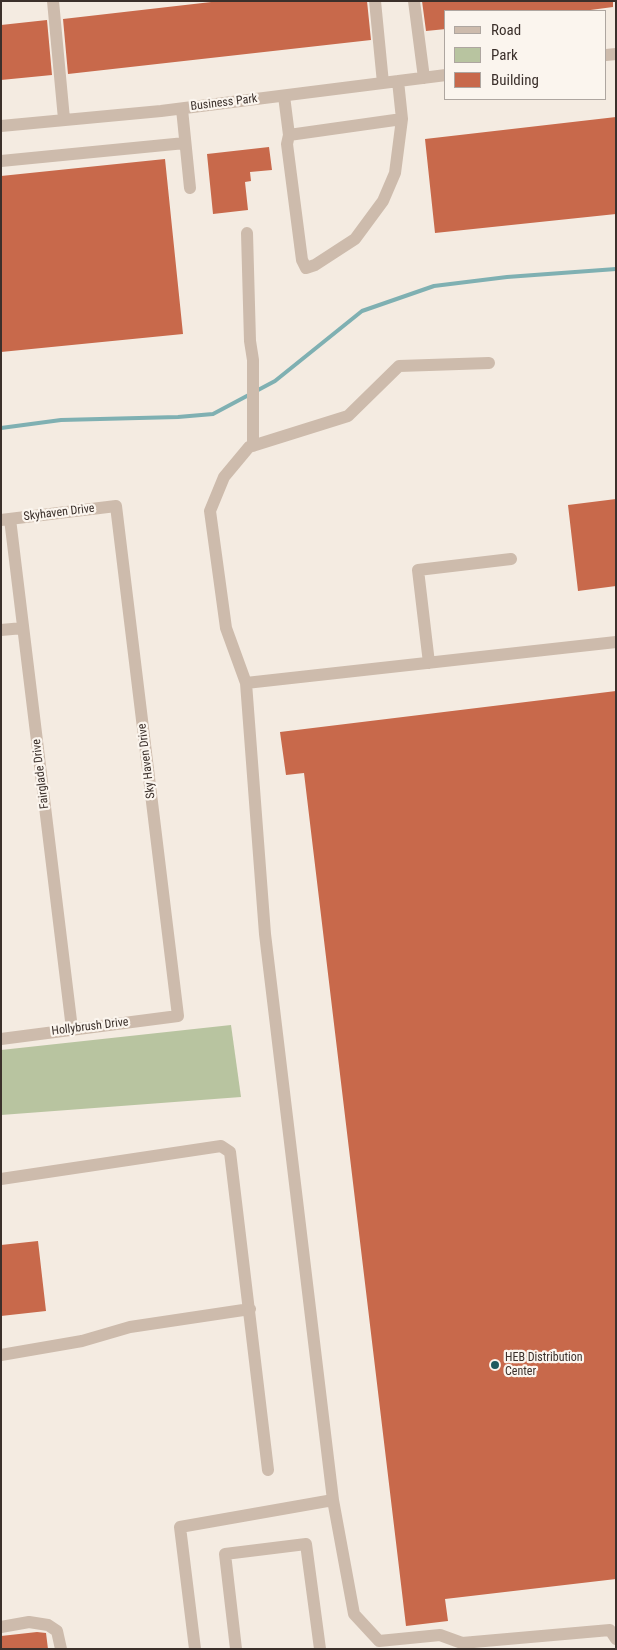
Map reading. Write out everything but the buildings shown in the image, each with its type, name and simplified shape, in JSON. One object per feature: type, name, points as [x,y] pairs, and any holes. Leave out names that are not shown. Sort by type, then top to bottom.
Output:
[{"type":"street","points":[[53,1],[64,119]]},
{"type":"street","points":[[374,1],[383,83]]},
{"type":"street","points":[[414,1],[424,78]]},
{"type":"street","name":"Business Park","points":[[1,126],[182,109],[444,75]]},
{"type":"street","points":[[284,96],[289,135],[287,144],[302,260],[306,268],[315,265],[356,239],[383,200],[395,173],[402,119],[398,81]]},
{"type":"street","points":[[182,109],[190,188]]},
{"type":"street","points":[[289,135],[402,119]]},
{"type":"street","points":[[1,161],[186,143]]},
{"type":"street","points":[[246,233],[250,341],[253,360],[253,446]]},
{"type":"street","points":[[489,363],[399,366],[348,416],[249,447],[224,478],[210,511],[226,628],[246,683],[265,934],[333,1500],[354,1614],[379,1641],[440,1635],[462,1644],[610,1630],[616,1638]]},
{"type":"street","name":"Skyhaven Drive","points":[[6,519],[116,506]]},
{"type":"street","name":"Sky Haven Drive","points":[[116,506],[178,1016]]},
{"type":"street","name":"Fairglade Drive","points":[[6,519],[23,628],[72,1029]]},
{"type":"street","points":[[429,663],[418,570],[511,559]]},
{"type":"street","points":[[1,630],[23,628]]},
{"type":"street","points":[[246,683],[616,642]]},
{"type":"street","name":"Hollybrush Drive","points":[[1,1039],[178,1016]]},
{"type":"street","points":[[1,1180],[221,1146],[230,1152],[268,1470]]},
{"type":"street","points":[[1,1355],[82,1341],[130,1327],[250,1309]]},
{"type":"street","points":[[195,1649],[180,1527],[333,1500]]},
{"type":"street","points":[[236,1649],[225,1554],[306,1544],[320,1649]]},
{"type":"street","points":[[1,1627],[29,1622],[48,1625],[57,1631],[61,1649]]},
{"type":"green space","points":[[231,1025],[241,1097],[1,1115],[1,1050]]},
{"type":"waterway","points":[[1,428],[61,420],[178,417],[213,414],[275,381],[362,311],[434,286],[507,277],[616,269]]},
{"type":"place","name":"HEB Distribution Center","points":[[495,1365]]}]
